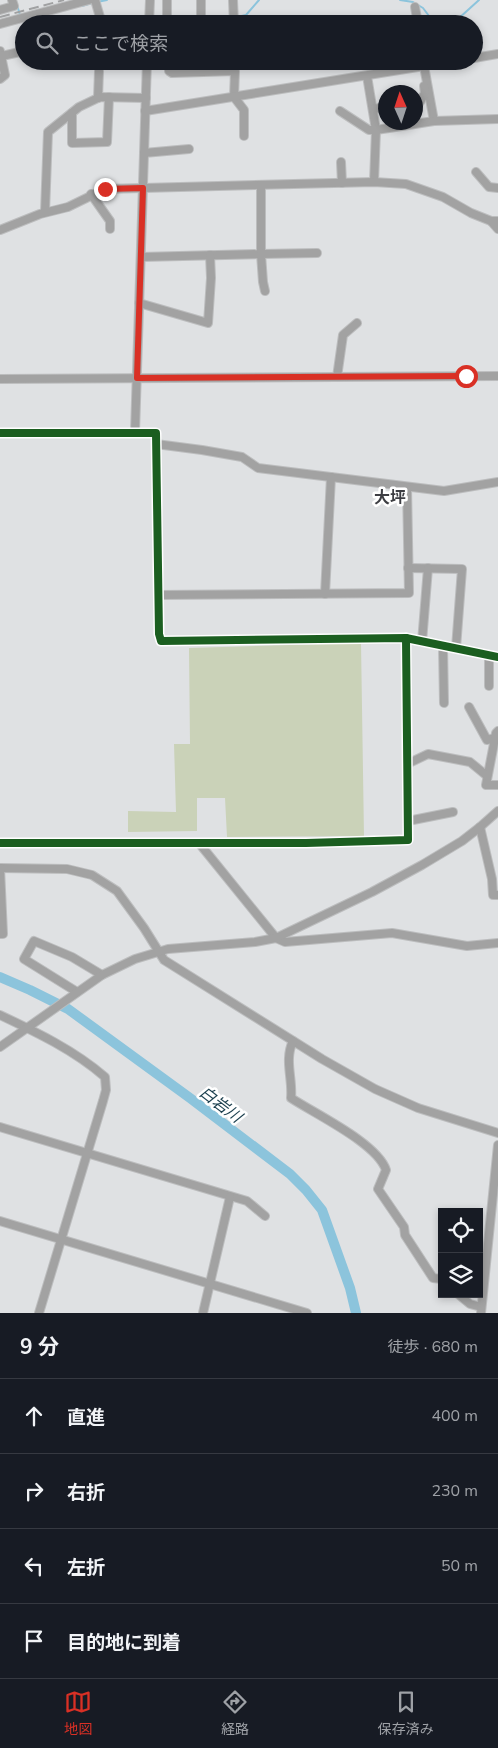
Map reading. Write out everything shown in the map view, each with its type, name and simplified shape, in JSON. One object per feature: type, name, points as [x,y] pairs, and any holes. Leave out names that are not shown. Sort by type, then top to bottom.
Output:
[{"type":"street","points":[[0,10],[14,6],[12,0]]},
{"type":"street","points":[[33,15],[89,0]]},
{"type":"street","points":[[95,0],[99,15]]},
{"type":"street","points":[[149,15],[150,0]]},
{"type":"street","points":[[167,0],[168,15]]},
{"type":"street","points":[[200,0],[201,15]]},
{"type":"street","points":[[233,0],[234,15]]},
{"type":"street","points":[[415,7],[416,15]]},
{"type":"street","points":[[0,24],[15,20]]},
{"type":"street","points":[[0,79],[5,75],[1,54],[15,52]]},
{"type":"street","points":[[483,56],[498,54]]},
{"type":"street","points":[[135,432],[147,70]]},
{"type":"street","points":[[170,70],[172,73],[235,71],[234,97],[244,110],[244,136]]},
{"type":"street","points":[[145,111],[400,70]]},
{"type":"street","points":[[423,97],[427,70]]},
{"type":"street","points":[[428,70],[434,121]]},
{"type":"street","points":[[98,71],[98,98]]},
{"type":"street","points":[[367,76],[376,130],[374,182]]},
{"type":"street","points":[[72,113],[72,143],[107,142],[109,97]]},
{"type":"street","points":[[45,212],[48,132],[79,107],[98,98],[146,98]]},
{"type":"street","points":[[374,109],[378,108]]},
{"type":"street","points":[[340,111],[369,130],[434,121],[498,119]]},
{"type":"street","points":[[144,153],[189,149]]},
{"type":"street","points":[[341,162],[342,184]]},
{"type":"street","points":[[476,172],[489,187],[498,188]]},
{"type":"street","points":[[0,230],[45,212],[68,206],[105,189],[374,182],[406,184],[443,197],[471,213],[495,221],[498,229]]},
{"type":"street","points":[[261,185],[261,254],[265,292]]},
{"type":"street","points":[[91,194],[110,220],[110,229]]},
{"type":"street","points":[[141,257],[317,254]]},
{"type":"street","points":[[139,303],[208,323],[211,278],[210,255]]},
{"type":"street","points":[[338,377],[343,335],[357,323]]},
{"type":"street","points":[[0,379],[498,376]]},
{"type":"street","points":[[0,433],[156,433],[158,595],[161,640],[406,638],[498,657]]},
{"type":"street","points":[[156,444],[242,457],[258,468],[408,487],[444,491],[498,482]]},
{"type":"street","points":[[324,594],[331,477]]},
{"type":"street","points":[[158,595],[409,593],[408,487]]},
{"type":"street","points":[[408,568],[462,568],[456,648]]},
{"type":"street","points":[[422,642],[428,568]]},
{"type":"street","points":[[0,843],[408,840],[406,638]]},
{"type":"street","points":[[443,646],[444,703]]},
{"type":"street","points":[[489,655],[489,686]]},
{"type":"street","points":[[469,707],[487,740],[496,734]]},
{"type":"street","points":[[496,734],[486,785],[498,785]]},
{"type":"street","points":[[407,764],[428,754],[470,762],[487,776]]},
{"type":"street","points":[[0,1047],[102,975],[135,959],[158,951],[255,942],[276,938],[372,892],[422,865],[480,828],[498,811]]},
{"type":"street","points":[[408,822],[453,812]]},
{"type":"street","points":[[480,828],[492,879],[493,895],[498,895]]},
{"type":"street","points":[[199,843],[276,938],[285,942],[392,932],[468,946],[498,943]]},
{"type":"street","points":[[0,934],[3,934],[0,868],[67,868],[92,875],[117,891],[164,960],[355,1078],[409,1104],[498,1134]]},
{"type":"street","points":[[77,992],[24,959],[34,941],[72,957],[102,975]]},
{"type":"street","points":[[0,1015],[27,1027],[80,1058],[105,1077],[106,1090],[40,1313]]},
{"type":"street","points":[[293,1041],[289,1049],[288,1058],[292,1090],[291,1098],[361,1142],[384,1163],[386,1170],[378,1189],[404,1226],[405,1235],[433,1278],[438,1279]]},
{"type":"street","points":[[0,1127],[247,1201],[266,1216]]},
{"type":"street","points":[[463,1298],[480,1311],[498,1145]]},
{"type":"street","points":[[203,1313],[230,1197]]},
{"type":"street","points":[[0,1221],[308,1313]]},
{"type":"green space","points":[[361,643],[364,836],[227,837],[225,798],[197,798],[197,831],[128,832],[128,811],[176,812],[174,744],[190,744],[189,648]]},
{"type":"waterway","points":[[97,2],[107,0]]},
{"type":"waterway","points":[[246,15],[259,0]]},
{"type":"waterway","points":[[400,0],[413,2],[423,8],[428,15]]},
{"type":"waterway","points":[[462,15],[479,0]]},
{"type":"waterway","points":[[82,6],[92,3]]},
{"type":"waterway","points":[[17,5],[20,15]]},
{"type":"waterway","name":"白岩川","points":[[0,977],[68,1009],[290,1174],[322,1210],[350,1288],[356,1313]]},
{"type":"railway","points":[[0,17],[64,0]]},
{"type":"cycle path","points":[[0,433],[156,433],[159,634],[161,641],[406,638],[498,657]]},
{"type":"cycle path","points":[[0,843],[306,843],[408,840],[406,638]]},
{"type":"district","name":"大坪","points":[[390,497]]},
{"type":"route","points":[[105,189],[143,188],[137,378],[466,376]]}]
